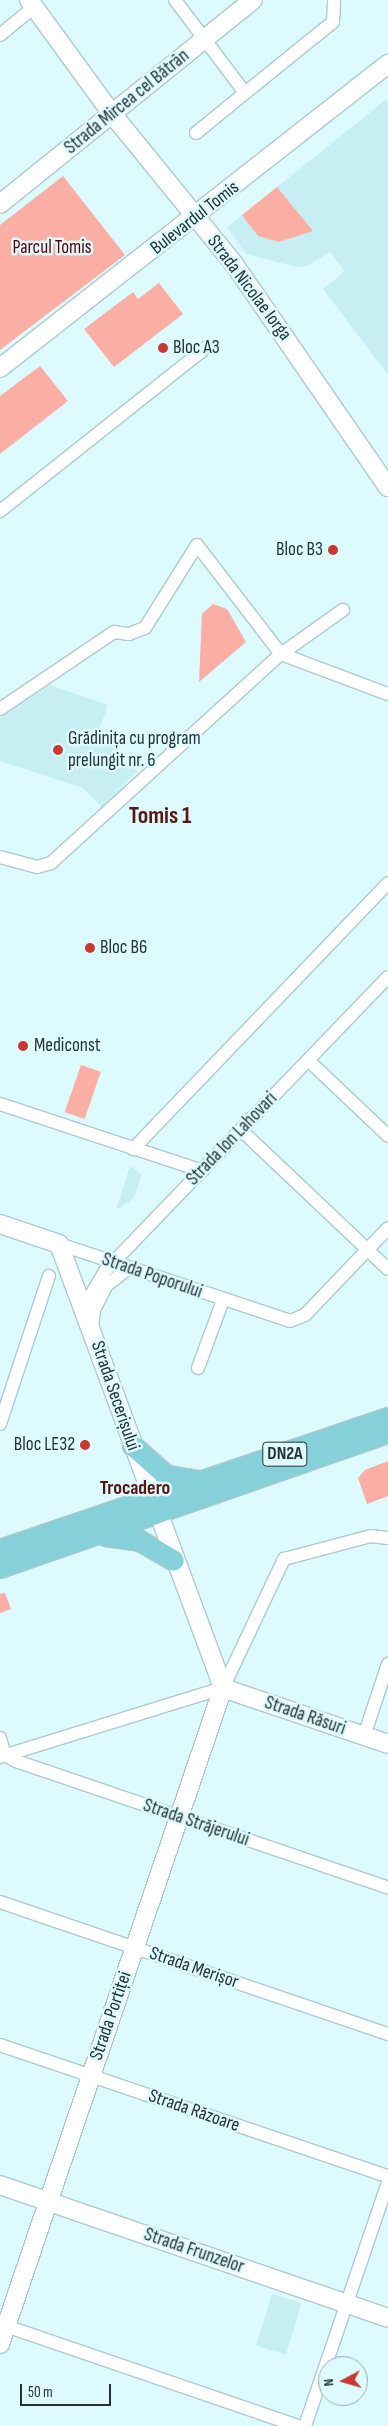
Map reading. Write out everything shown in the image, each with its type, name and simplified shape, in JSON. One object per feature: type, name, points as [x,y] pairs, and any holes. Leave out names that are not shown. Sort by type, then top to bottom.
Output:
[{"type":"main road","name":"DN2A","points":[[0,1550],[156,1507],[209,1481],[388,1418]]},
{"type":"main road","points":[[0,1568],[97,1536],[156,1507],[388,1433]]},
{"type":"main road","points":[[133,1446],[167,1476],[209,1481]]},
{"type":"main road","points":[[97,1536],[140,1542],[174,1560]]},
{"type":"street","points":[[175,0],[245,93]]},
{"type":"street","name":"Strada Mircea cel Bătrân","points":[[0,204],[253,0]]},
{"type":"street","points":[[196,133],[333,22],[334,0]]},
{"type":"street","points":[[0,35],[32,4]]},
{"type":"street","name":"Strada Nicolae Iorga","points":[[32,4],[112,115],[195,219],[234,264],[388,487]]},
{"type":"street","name":"Bulevardul Tomis","points":[[0,368],[195,219],[388,64]]},
{"type":"street","points":[[0,511],[206,348]]},
{"type":"street","points":[[0,709],[114,632],[129,634],[145,628],[197,545],[281,654],[388,694]]},
{"type":"street","points":[[0,857],[37,867],[51,863],[281,654],[343,610]]},
{"type":"street","points":[[133,1149],[388,883]]},
{"type":"street","name":"Strada Ion Lahovari","points":[[84,1307],[92,1288],[114,1262],[388,978]]},
{"type":"street","points":[[308,1060],[388,1136]]},
{"type":"street","points":[[0,1104],[202,1171]]},
{"type":"street","points":[[241,1130],[388,1269]]},
{"type":"street","name":"Strada Poporului","points":[[0,1224],[282,1320],[305,1315],[368,1250]]},
{"type":"street","points":[[368,1250],[388,1228]]},
{"type":"street","name":"Strada Secerișului","points":[[59,1244],[84,1307],[174,1560],[223,1688]]},
{"type":"street","points":[[92,1329],[94,1310],[106,1285],[129,1268]]},
{"type":"street","points":[[0,1424],[49,1276]]},
{"type":"street","points":[[198,1368],[223,1300]]},
{"type":"street","points":[[0,1738],[3,1756],[223,1688],[284,1558],[372,1536],[388,1538]]},
{"type":"street","points":[[364,1736],[388,1664]]},
{"type":"street","name":"Strada Răsuri","points":[[223,1688],[388,1744]]},
{"type":"street","name":"Strada Portiței","points":[[0,2344],[3,2325],[48,2201],[223,1688]]},
{"type":"street","name":"Strada Străjerului","points":[[3,1756],[388,1888]]},
{"type":"street","name":"Strada Merișor","points":[[0,1902],[388,2034]]},
{"type":"street","name":"Strada Răzoare","points":[[0,2045],[388,2176]]},
{"type":"street","points":[[305,2426],[388,2182]]},
{"type":"street","name":"Strada Frunzelor","points":[[0,2185],[388,2318]]},
{"type":"street","points":[[3,2325],[298,2426]]},
{"type":"shaded area","points":[[388,98],[388,375],[323,289],[345,271],[330,252],[307,266],[296,267],[246,254],[227,227],[242,215],[258,236],[279,242],[312,231],[277,187]]},
{"type":"shaded area","name":"Grădinița cu program prelungit nr. 6","points":[[50,685],[108,705],[100,728],[110,731],[107,742],[118,746],[115,754],[137,771],[102,808],[83,788],[0,761],[0,718]]},
{"type":"shaded area","points":[[130,1166],[142,1174],[134,1198],[116,1210]]},
{"type":"shaded area","points":[[272,2294],[302,2303],[286,2355],[256,2346]]},
{"type":"green space","name":"Parcul Tomis","points":[[63,176],[125,255],[0,350],[0,225]]},
{"type":"green space","points":[[277,187],[313,231],[279,242],[258,236],[242,215]]},
{"type":"green space","points":[[159,283],[183,314],[114,367],[84,329],[133,292],[138,299]]},
{"type":"green space","points":[[40,366],[68,401],[0,454],[0,396]]},
{"type":"green space","points":[[213,604],[227,609],[246,642],[199,682],[202,614]]},
{"type":"green space","points":[[81,1065],[101,1072],[85,1119],[65,1112]]},
{"type":"green space","points":[[388,1461],[388,1496],[367,1504],[358,1478],[365,1470]]},
{"type":"green space","points":[[5,1593],[11,1609],[0,1613],[0,1594]]},
{"type":"place","name":"Bloc A3","points":[[163,348]]},
{"type":"place","name":"Bloc B3","points":[[333,550]]},
{"type":"place","name":"Grădinița cu program prelungit nr. 6","points":[[58,750]]},
{"type":"place","name":"Bloc B6","points":[[90,948]]},
{"type":"place","name":"Mediconst","points":[[23,1046]]},
{"type":"place","name":"Bloc LE32","points":[[85,1445]]},
{"type":"district","name":"Tomis 1","points":[[160,816]]},
{"type":"district","name":"Trocadero","points":[[135,1488]]}]
